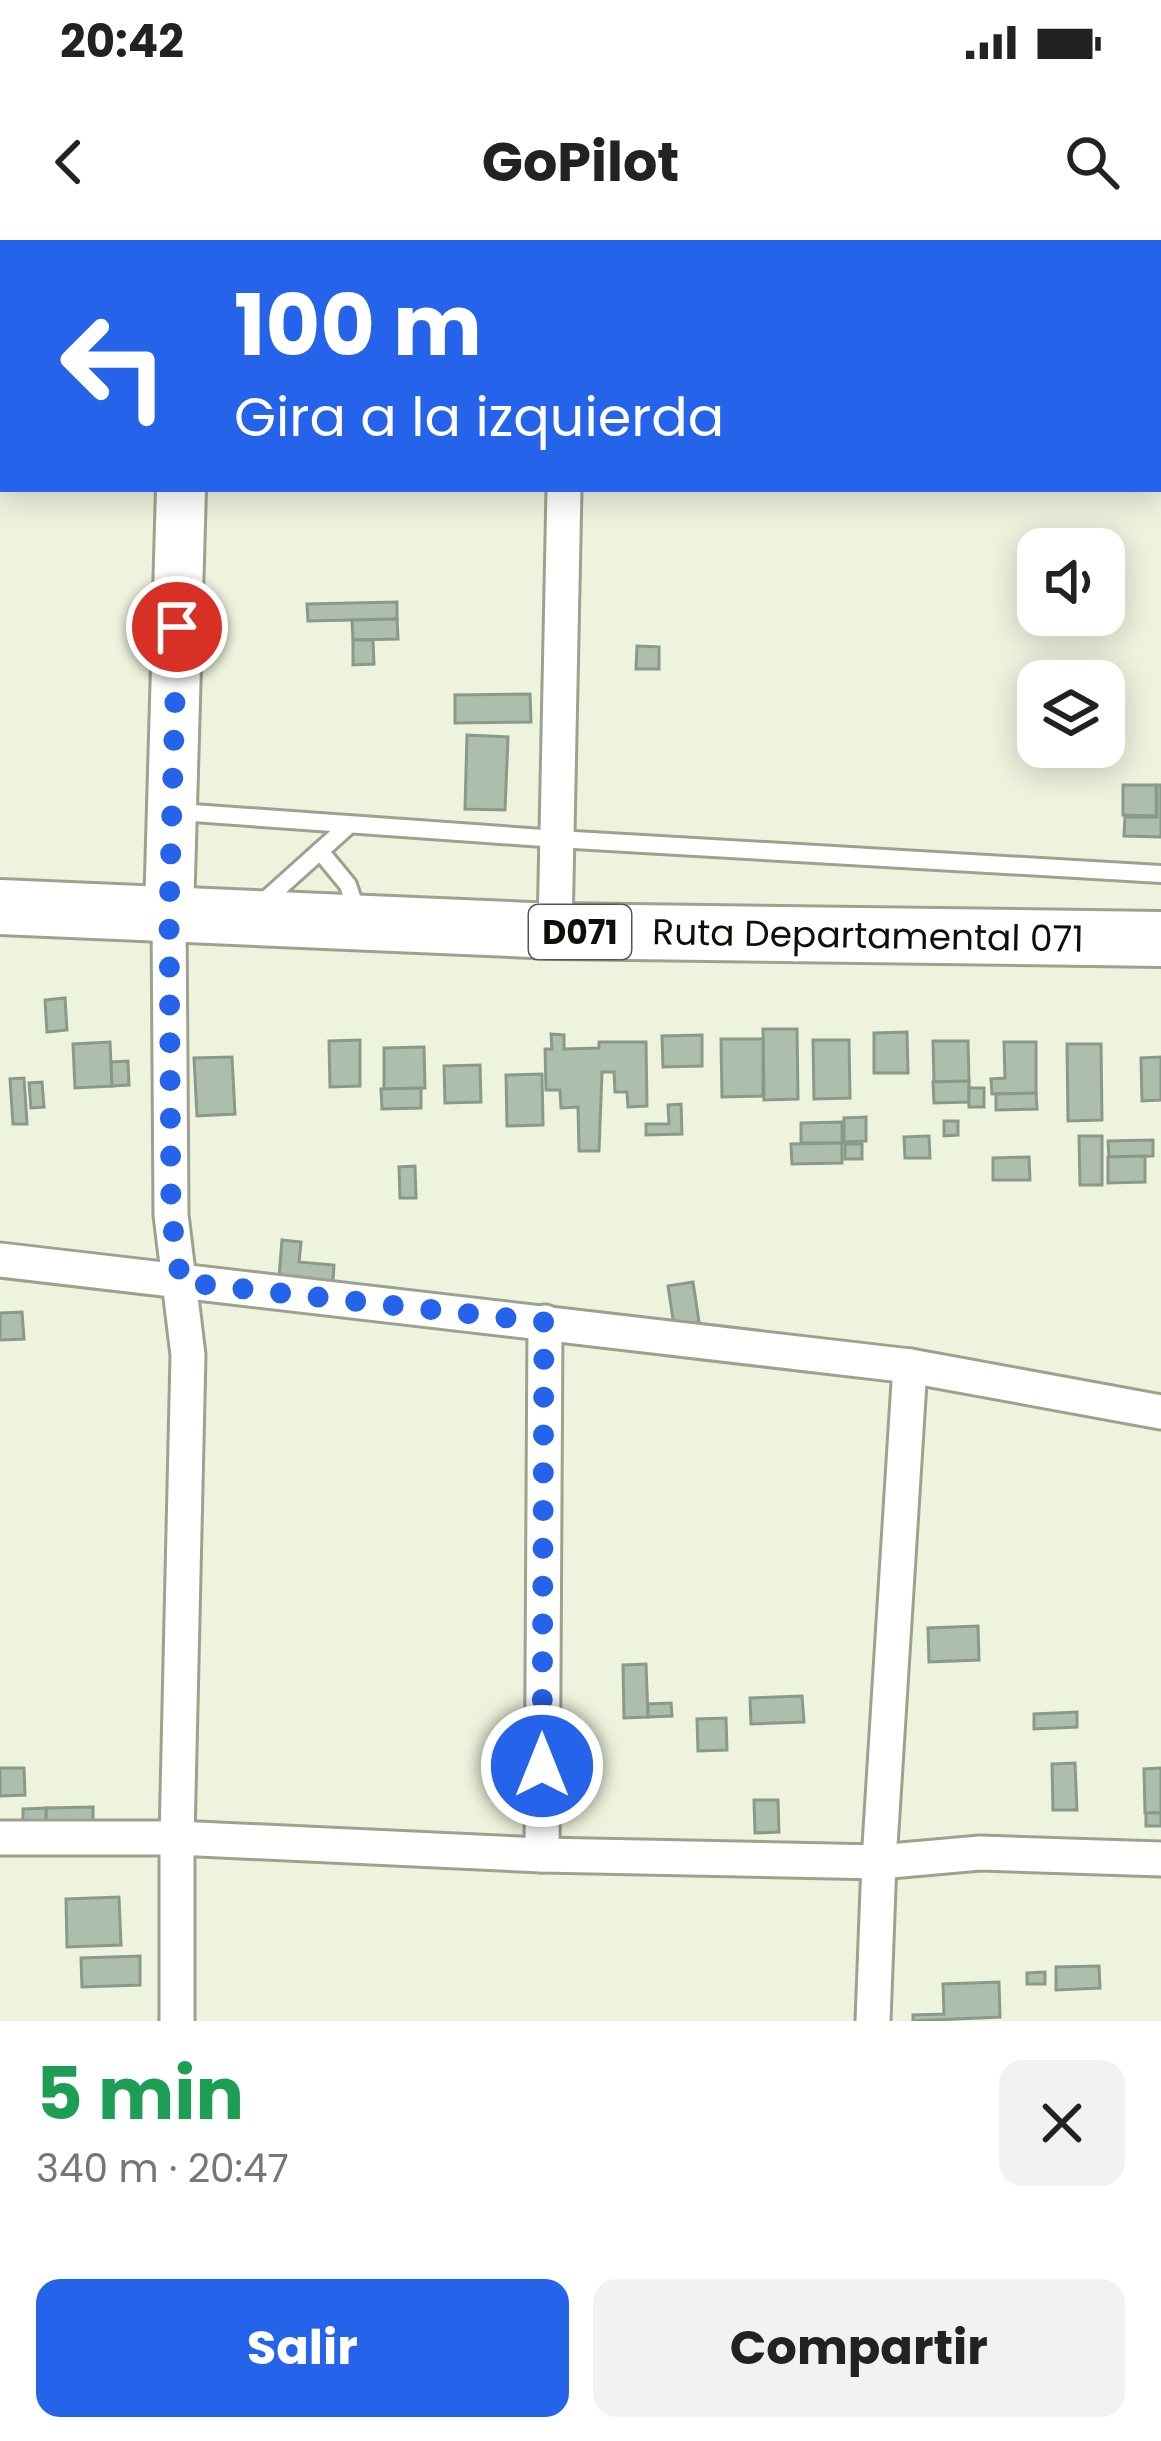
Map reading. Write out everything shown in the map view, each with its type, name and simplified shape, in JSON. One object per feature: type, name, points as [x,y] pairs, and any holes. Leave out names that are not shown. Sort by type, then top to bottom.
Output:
[{"type":"main road","name":"Ruta Departamental 071","points":[[0,907],[555,932],[1161,939]]},
{"type":"street","points":[[177,2021],[188,1355],[171,1215],[169,914],[181,492]]},
{"type":"street","points":[[555,932],[564,492]]},
{"type":"street","points":[[0,1260],[910,1366],[1161,1412]]},
{"type":"street","points":[[542,1855],[544,1322]]},
{"type":"street","points":[[873,2021],[910,1366]]},
{"type":"street","points":[[0,1838],[177,1838],[542,1855],[879,1862],[980,1853],[1161,1859]]},
{"type":"lane","points":[[172,812],[1161,874]]},
{"type":"lane","points":[[245,917],[349,824]]},
{"type":"lane","points":[[320,851],[348,885],[360,922]]},
{"type":"building","points":[[397,602],[397,619],[308,621],[307,604]]},
{"type":"building","points":[[397,619],[398,639],[353,640],[352,620]]},
{"type":"building","points":[[353,640],[373,640],[374,664],[353,665]]},
{"type":"building","points":[[637,646],[659,647],[659,669],[636,669]]},
{"type":"building","points":[[530,694],[531,722],[455,723],[455,695]]},
{"type":"building","points":[[467,735],[508,737],[505,810],[465,809]]},
{"type":"building","points":[[1123,785],[1156,785],[1156,816],[1123,815]]},
{"type":"building","points":[[1157,785],[1161,785],[1161,837],[1124,836],[1125,817],[1157,817]]},
{"type":"building","points":[[65,998],[67,1030],[47,1032],[45,1000]]},
{"type":"building","points":[[763,1029],[797,1029],[798,1099],[764,1100]]},
{"type":"building","points":[[907,1032],[908,1073],[874,1073],[874,1033]]},
{"type":"building","points":[[551,1034],[564,1035],[564,1049],[599,1048],[599,1042],[646,1042],[647,1106],[628,1107],[627,1092],[615,1092],[614,1072],[602,1072],[599,1151],[579,1151],[578,1107],[561,1108],[560,1090],[546,1090],[545,1049],[552,1049]]},
{"type":"building","points":[[702,1035],[702,1066],[663,1067],[662,1036]]},
{"type":"building","points":[[721,1039],[763,1039],[763,1096],[722,1097]]},
{"type":"building","points":[[360,1040],[360,1086],[330,1087],[329,1041]]},
{"type":"building","points":[[813,1040],[849,1040],[850,1098],[814,1099]]},
{"type":"building","points":[[933,1041],[968,1041],[969,1081],[934,1082]]},
{"type":"building","points":[[110,1042],[112,1086],[75,1088],[73,1044]]},
{"type":"building","points":[[1004,1042],[1036,1042],[1036,1093],[992,1094],[991,1079],[1005,1078]]},
{"type":"building","points":[[1067,1044],[1101,1044],[1102,1120],[1068,1121]]},
{"type":"building","points":[[424,1047],[425,1088],[384,1089],[384,1048]]},
{"type":"building","points":[[232,1057],[235,1114],[197,1116],[194,1058]]},
{"type":"building","points":[[1161,1057],[1161,1100],[1142,1101],[1141,1058]]},
{"type":"building","points":[[128,1061],[129,1085],[112,1086],[111,1062]]},
{"type":"building","points":[[480,1065],[481,1102],[445,1103],[444,1066]]},
{"type":"building","points":[[542,1074],[543,1125],[507,1126],[506,1075]]},
{"type":"building","points":[[24,1078],[27,1124],[13,1124],[10,1079]]},
{"type":"building","points":[[969,1081],[969,1102],[934,1103],[933,1082]]},
{"type":"building","points":[[42,1082],[44,1107],[31,1108],[29,1083]]},
{"type":"building","points":[[421,1088],[421,1108],[382,1109],[381,1089]]},
{"type":"building","points":[[969,1088],[984,1088],[984,1107],[969,1107]]},
{"type":"building","points":[[1036,1093],[1037,1109],[996,1110],[996,1094]]},
{"type":"building","points":[[681,1104],[682,1134],[646,1135],[646,1124],[669,1124],[668,1105]]},
{"type":"building","points":[[866,1117],[866,1141],[844,1142],[844,1118]]},
{"type":"building","points":[[944,1121],[958,1121],[958,1135],[944,1136]]},
{"type":"building","points":[[842,1122],[842,1143],[801,1143],[801,1123]]},
{"type":"building","points":[[929,1136],[930,1158],[905,1158],[904,1137]]},
{"type":"building","points":[[1079,1136],[1102,1136],[1102,1185],[1080,1185]]},
{"type":"building","points":[[1153,1140],[1153,1156],[1109,1157],[1108,1141]]},
{"type":"building","points":[[842,1143],[842,1163],[792,1164],[791,1144]]},
{"type":"building","points":[[845,1144],[862,1144],[862,1159],[845,1159]]},
{"type":"building","points":[[1145,1156],[1145,1182],[1108,1183],[1108,1157]]},
{"type":"building","points":[[1029,1157],[1030,1180],[993,1180],[993,1158]]},
{"type":"building","points":[[415,1166],[416,1198],[400,1198],[399,1167]]},
{"type":"building","points":[[282,1240],[301,1242],[299,1262],[334,1265],[332,1295],[278,1290]]},
{"type":"building","points":[[693,1282],[699,1322],[674,1326],[668,1286]]},
{"type":"building","points":[[22,1312],[24,1339],[0,1340],[0,1313]]},
{"type":"building","points":[[978,1626],[979,1660],[929,1662],[928,1628]]},
{"type":"building","points":[[646,1664],[648,1717],[624,1718],[623,1665]]},
{"type":"building","points":[[802,1696],[804,1722],[751,1724],[750,1698]]},
{"type":"building","points":[[671,1703],[672,1716],[648,1717],[648,1704]]},
{"type":"building","points":[[1077,1712],[1077,1727],[1034,1729],[1034,1714]]},
{"type":"building","points":[[726,1718],[727,1750],[698,1751],[697,1719]]},
{"type":"building","points":[[1075,1763],[1077,1810],[1053,1810],[1052,1764]]},
{"type":"building","points":[[0,1768],[24,1768],[25,1795],[0,1796]]},
{"type":"building","points":[[1161,1768],[1161,1813],[1145,1813],[1144,1769]]},
{"type":"building","points":[[754,1800],[778,1800],[779,1832],[755,1833]]},
{"type":"building","points":[[93,1807],[93,1821],[46,1822],[46,1808]]},
{"type":"building","points":[[46,1808],[46,1826],[23,1827],[23,1809]]},
{"type":"building","points":[[1146,1813],[1161,1813],[1161,1826],[1146,1826]]},
{"type":"building","points":[[119,1897],[121,1945],[67,1947],[66,1899]]},
{"type":"building","points":[[140,1956],[140,1985],[82,1987],[81,1958]]},
{"type":"building","points":[[1099,1966],[1100,1988],[1056,1990],[1056,1967]]},
{"type":"building","points":[[1045,1972],[1045,1984],[1027,1984],[1027,1973]]},
{"type":"building","points":[[999,1982],[1000,2017],[913,2021],[913,2015],[944,2014],[943,1984]]},
{"type":"route","points":[[177,627],[169,914],[171,1215],[181,1282],[544,1322],[542,1766]]}]
